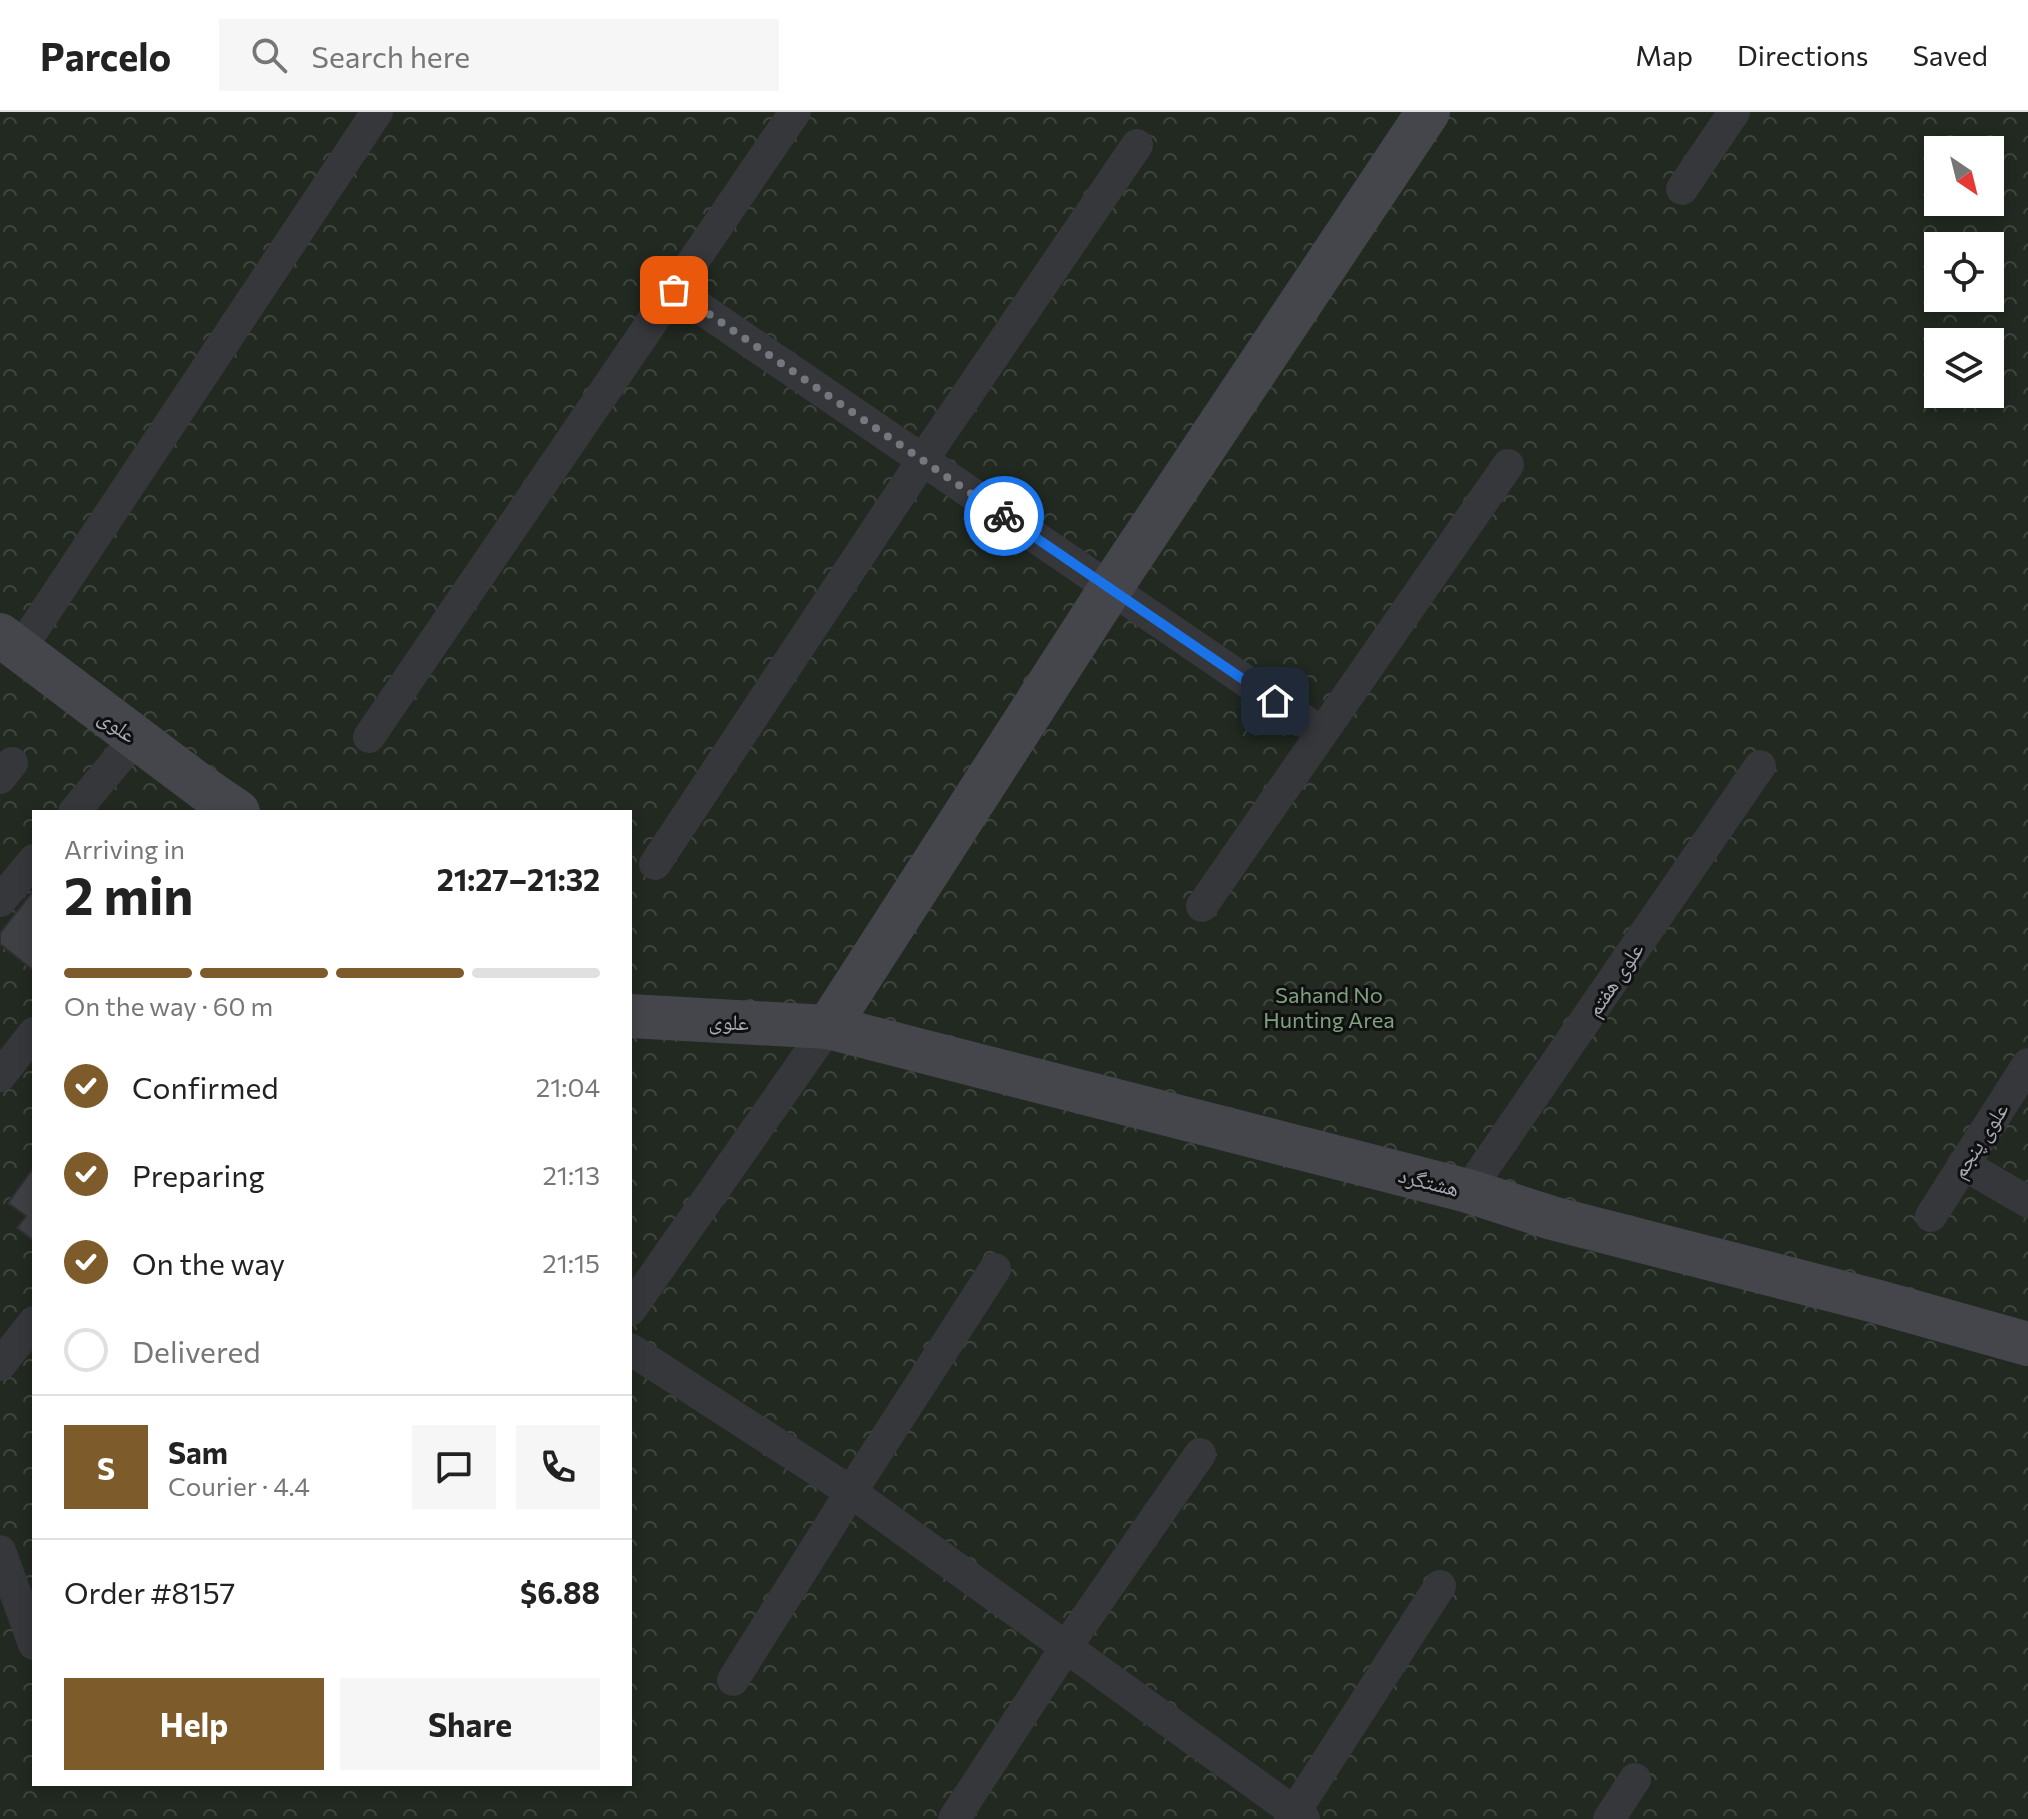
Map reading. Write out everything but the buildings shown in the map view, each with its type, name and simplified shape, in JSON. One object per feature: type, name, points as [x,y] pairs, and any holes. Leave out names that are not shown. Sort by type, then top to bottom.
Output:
[{"type":"street","points":[[10,643],[377,112]]},
{"type":"street","points":[[369,737],[795,112]]},
{"type":"street","points":[[632,1307],[828,1027],[1110,589],[1428,112]]},
{"type":"street","points":[[1682,189],[1734,112]]},
{"type":"street","points":[[655,864],[922,461],[1137,145]]},
{"type":"street","points":[[674,290],[1322,733]]},
{"type":"street","points":[[1202,906],[1508,465]]},
{"type":"street","name":"علوی","points":[[10,643],[235,810]]},
{"type":"street","points":[[76,810],[136,738]]},
{"type":"street","name":"علوی هفتم","points":[[1468,1191],[1760,766]]},
{"type":"street","points":[[0,901],[32,862]]},
{"type":"street","name":"علوی","points":[[632,1016],[828,1027]]},
{"type":"street","name":"هشتگرد","points":[[828,1027],[1468,1191],[1552,1218],[1875,1301],[2028,1344]]},
{"type":"street","points":[[0,1076],[32,1036]]},
{"type":"street","name":"علوی پنجم","points":[[1931,1216],[2028,1064]]},
{"type":"street","points":[[1963,1164],[2028,1202]]},
{"type":"street","points":[[733,1680],[995,1269]]},
{"type":"street","points":[[0,1365],[32,1325]]},
{"type":"street","points":[[632,1350],[851,1492],[1296,1817],[1440,1586]]},
{"type":"street","points":[[954,1819],[1066,1647],[1200,1454]]},
{"type":"street","points":[[0,1551],[32,1639]]},
{"type":"street","points":[[1609,1819],[1635,1779]]},
{"type":"green space","name":"Sahand No Hunting Area","points":[[0,112],[2028,112],[2028,1819],[0,1819]]},
{"type":"way so far","points":[[674,290],[1004,516]]},
{"type":"route","points":[[1004,516],[1275,701]]}]
